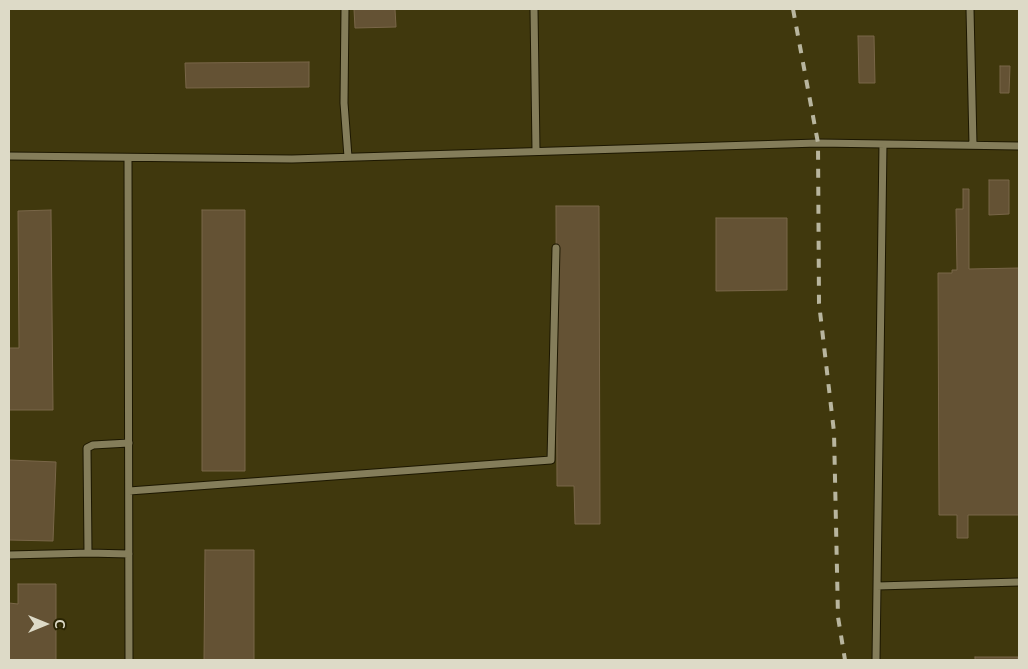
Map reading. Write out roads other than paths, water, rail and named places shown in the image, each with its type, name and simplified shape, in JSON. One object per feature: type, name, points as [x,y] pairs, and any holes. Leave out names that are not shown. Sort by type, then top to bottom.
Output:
[{"type":"lane","points":[[345,9],[344,103],[348,157]]},
{"type":"lane","points":[[534,9],[536,152]]},
{"type":"lane","points":[[970,9],[973,145]]},
{"type":"lane","points":[[9,156],[292,159],[818,143],[1019,146]]},
{"type":"lane","points":[[876,660],[883,144]]},
{"type":"lane","points":[[128,158],[129,660]]},
{"type":"lane","points":[[129,491],[551,460],[556,248]]},
{"type":"lane","points":[[88,553],[87,448],[93,444],[129,443]]},
{"type":"lane","points":[[9,555],[129,554]]},
{"type":"lane","points":[[877,586],[1019,582]]},
{"type":"railway","points":[[793,9],[818,143],[819,303],[834,432],[838,617],[845,660]]}]
